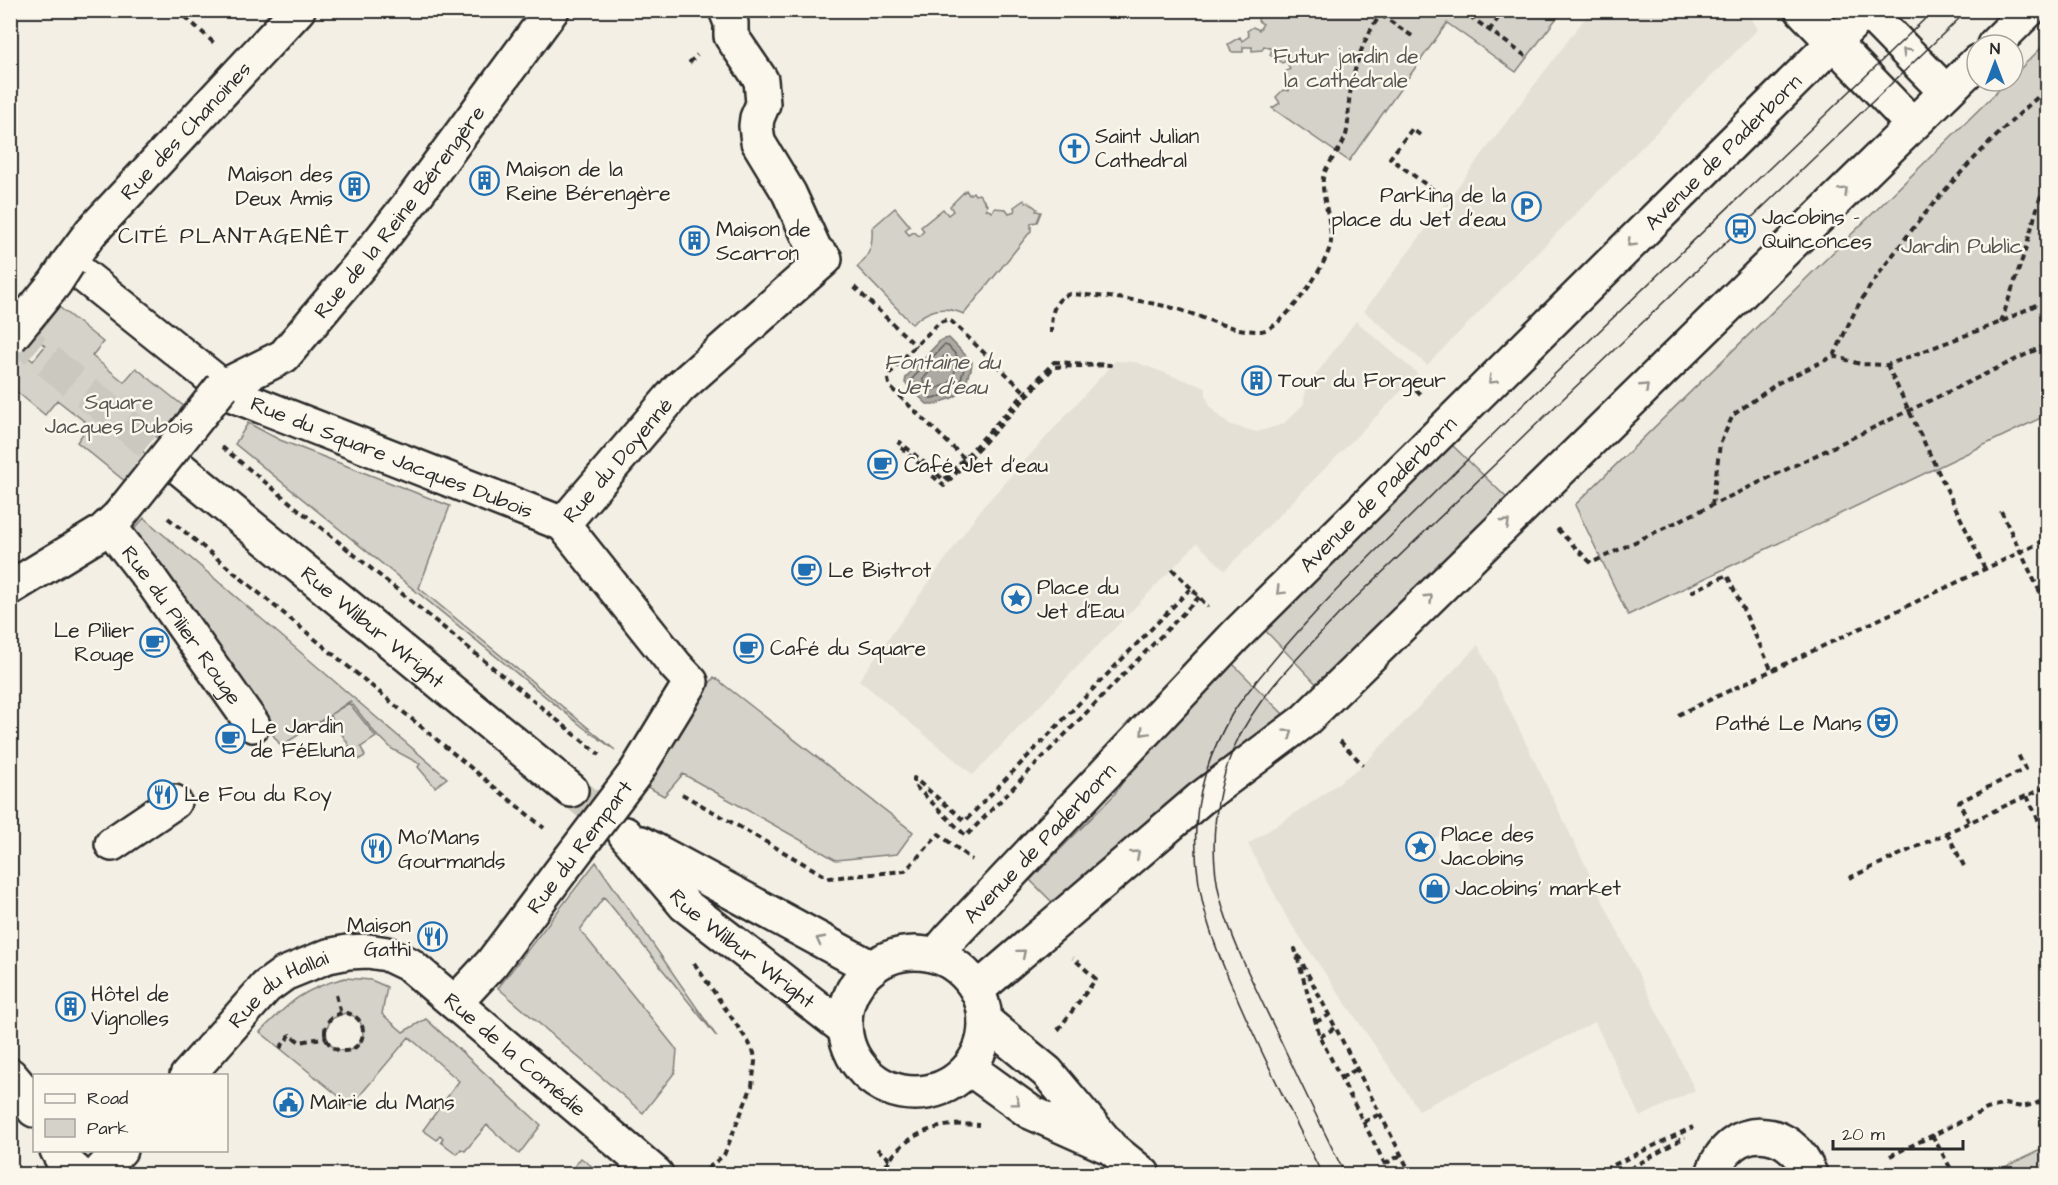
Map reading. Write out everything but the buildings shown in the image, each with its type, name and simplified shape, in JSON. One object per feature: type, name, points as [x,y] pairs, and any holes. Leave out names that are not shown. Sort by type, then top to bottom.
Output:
[{"type":"main road","name":"Rue des Chanoines","points":[[10,338],[55,283],[91,232],[298,10]]},
{"type":"main road","name":"Rue de la Reine Bérengère","points":[[222,387],[284,356],[413,199],[552,10]]},
{"type":"main road","name":"Rue du Doyenné","points":[[691,682],[563,524],[679,388],[825,259],[815,250],[789,193],[758,142],[756,126],[764,104],[764,87],[762,80],[731,36],[731,23],[726,10]]},
{"type":"main road","points":[[1802,10],[1912,124]]},
{"type":"main road","name":"Avenue de Paderborn","points":[[935,956],[1236,635],[1866,10],[1946,92]]},
{"type":"main road","points":[[2006,33],[2030,10]]},
{"type":"main road","points":[[1143,1174],[1111,1149],[1047,1072],[981,1006],[963,971],[935,956],[913,952],[884,960],[861,978],[849,998],[845,1029],[852,1053],[863,1070],[877,1082],[894,1090],[912,1093],[930,1091],[950,1084],[969,1068],[981,1047],[981,1006],[1200,799],[1304,721],[1965,74]]},
{"type":"main road","points":[[10,588],[114,521],[222,387],[68,263]]},
{"type":"main road","name":"Rue du Square Jacques Dubois","points":[[222,387],[232,395],[563,524]]},
{"type":"main road","name":"Rue Wilbur Wright","points":[[176,465],[571,790]]},
{"type":"main road","name":"Rue du Pilier Rouge","points":[[114,521],[151,580],[253,725]]},
{"type":"main road","name":"Rue du Rempart","points":[[455,1003],[492,963],[636,772],[691,682]]},
{"type":"main road","points":[[112,844],[174,801]]},
{"type":"main road","name":"Rue Wilbur Wright","points":[[845,1029],[685,905],[623,833],[872,968]]},
{"type":"main road","name":"Rue de la Comédie","points":[[368,951],[387,954],[410,965],[656,1174]]},
{"type":"main road","name":"Rue du Hallai","points":[[195,1066],[266,987],[284,974],[327,956],[368,951]]},
{"type":"main road","points":[[969,1068],[1030,1112],[1111,1149]]},
{"type":"main road","points":[[1713,1174],[1725,1151],[1738,1141],[1752,1136],[1767,1135],[1795,1148],[1804,1159],[1810,1174]]},
{"type":"main road","points":[[58,1152],[62,1159],[79,1174]]},
{"type":"main road","points":[[98,1174],[118,1152]]},
{"type":"path","points":[[178,10],[244,69]]},
{"type":"path","points":[[1051,333],[1051,317],[1055,306],[1064,296],[1070,294],[1138,300],[1171,307],[1233,328],[1264,331],[1278,323],[1322,267],[1328,255],[1331,240],[1324,177],[1344,142],[1353,76],[1367,39],[1385,10]]},
{"type":"path","points":[[1461,10],[1527,57]]},
{"type":"path","points":[[1489,31],[1504,10]]},
{"type":"path","points":[[1381,15],[1412,36]]},
{"type":"path","points":[[1712,505],[1720,444],[1733,415],[1778,383],[1834,356],[1858,306],[1892,256],[1922,218],[1951,182],[2007,124],[2048,88]]},
{"type":"path","points":[[1420,135],[1412,129],[1390,158],[1447,200]]},
{"type":"path","points":[[2001,322],[2048,177]]},
{"type":"path","points":[[854,286],[916,346]]},
{"type":"path","points":[[1834,356],[1860,364],[1887,365],[2001,322],[2048,299]]},
{"type":"path","points":[[966,459],[890,387],[889,375],[940,322],[946,320],[952,322],[1027,393]]},
{"type":"path","points":[[1551,524],[1591,563],[2048,344]]},
{"type":"path","points":[[944,486],[1054,362],[1110,365],[1079,365]]},
{"type":"path","points":[[1887,365],[1984,569]]},
{"type":"path","points":[[944,486],[898,445],[900,442],[944,480],[966,459]]},
{"type":"path","points":[[229,453],[599,754]]},
{"type":"path","points":[[944,480],[944,486]]},
{"type":"path","points":[[2001,511],[2048,609]]},
{"type":"path","points":[[172,522],[541,825]]},
{"type":"path","points":[[1678,715],[2048,539]]},
{"type":"path","points":[[1172,568],[1191,588],[1199,597],[966,836],[914,785],[914,778],[965,821],[1191,588]]},
{"type":"path","points":[[1691,592],[1727,575],[1772,671]]},
{"type":"path","points":[[1133,648],[1140,656]]},
{"type":"path","points":[[1075,708],[1082,716]]},
{"type":"path","points":[[1335,737],[1363,765]]},
{"type":"path","points":[[1970,822],[1959,801],[2025,769],[2017,752]]},
{"type":"path","points":[[1022,763],[1029,770]]},
{"type":"path","points":[[1849,878],[2048,786]]},
{"type":"path","points":[[682,794],[829,878],[905,871],[939,834],[972,860]]},
{"type":"path","points":[[2026,796],[2042,828]]},
{"type":"path","points":[[972,814],[979,821]]},
{"type":"path","points":[[1947,833],[1964,866]]},
{"type":"path","points":[[1057,1032],[1096,979],[1071,955]]},
{"type":"path","name":"Rue Wilbur Wright","points":[[691,959],[754,1053],[755,1070],[752,1086],[724,1155],[701,1174]]},
{"type":"path","points":[[1390,1174],[1320,1037],[1301,963],[1411,1174]]},
{"type":"path","points":[[1310,1000],[1319,995]]},
{"type":"path","points":[[338,1003],[341,1014]]},
{"type":"path","points":[[341,1014],[358,1018],[363,1029],[362,1040],[355,1048],[345,1051],[329,1044],[326,1031],[334,1016],[341,1014]]},
{"type":"path","points":[[1316,1022],[1329,1015]]},
{"type":"path","points":[[1320,1037],[1336,1027]]},
{"type":"path","points":[[280,1048],[290,1035],[300,1042],[327,1037]]},
{"type":"path","points":[[1341,1078],[1357,1069]]},
{"type":"path","points":[[1890,1156],[1987,1108],[2005,1104],[2022,1107],[2048,1098]]},
{"type":"path","points":[[1364,1122],[1380,1114]]},
{"type":"path","points":[[879,1174],[903,1145],[935,1127],[987,1126]]},
{"type":"path","points":[[1596,1174],[1700,1126],[1621,1174]]},
{"type":"path","points":[[1932,1135],[1951,1169],[1951,1174]]},
{"type":"path","points":[[877,1149],[891,1160]]},
{"type":"path","points":[[1639,1153],[1644,1162]]},
{"type":"path","points":[[1385,1164],[1401,1155]]},
{"type":"shaded area","name":"Parking de la place du Jet d'eau","points":[[1591,10],[1747,11],[1758,29],[1427,365],[1364,311]]},
{"type":"shaded area","points":[[1356,321],[1418,374],[1225,570],[1197,543],[973,775],[859,680],[982,508],[1115,361],[1135,362],[1206,388],[1210,406],[1218,415],[1231,425],[1257,432],[1283,424],[1304,404],[1305,389]]},
{"type":"shaded area","name":"Jacobins' market","points":[[1478,645],[1695,1090],[1640,1117],[1595,1022],[1419,1110],[1287,918],[1248,844],[1317,799],[1363,765]],"holes":[[[1450,831],[1459,849],[1441,859],[1431,840]]]},
{"type":"green space","name":"Futur jardin de la cathédrale","points":[[1260,10],[1562,11],[1516,72],[1447,23],[1349,161],[1272,108],[1280,103],[1276,97],[1283,90],[1289,91],[1291,84],[1286,81],[1285,72],[1290,69],[1286,61],[1282,63],[1270,55],[1272,49],[1264,46],[1262,50],[1252,51],[1252,47],[1243,47],[1243,52],[1231,52],[1228,44],[1240,37],[1242,41],[1249,36],[1247,31],[1253,27],[1259,30],[1263,24],[1258,21]]},
{"type":"green space","name":"Jardin Public","points":[[2047,42],[2047,415],[1628,615],[1575,505],[1996,93],[2025,93],[2025,64]]},
{"type":"green space","points":[[966,190],[969,195],[973,192],[975,195],[979,194],[987,205],[986,209],[992,212],[994,208],[1006,209],[1009,213],[1015,211],[1014,207],[1024,200],[1037,209],[1036,211],[1041,212],[1037,222],[1031,223],[1031,231],[964,314],[943,309],[936,310],[912,324],[857,267],[870,250],[872,228],[895,208],[910,226],[905,230],[909,235],[914,232],[919,236],[924,231],[921,227],[943,209],[948,215],[953,211],[950,206]]},
{"type":"green space","name":"Square Jacques Dubois","points":[[59,307],[103,342],[92,356],[124,382],[136,368],[186,408],[160,440],[149,431],[137,446],[148,456],[127,483],[77,442],[89,425],[57,400],[45,415],[11,387],[10,367],[22,352],[33,361],[45,346],[35,337]]},
{"type":"green space","points":[[248,423],[280,440],[450,506],[419,588],[615,750],[584,728],[235,444]]},
{"type":"green space","points":[[1452,445],[1511,502],[1322,690],[1263,628]]},
{"type":"green space","points":[[144,518],[447,778],[435,787],[418,767],[420,764],[392,749],[379,738],[350,701],[331,714],[349,703],[376,737],[361,747],[365,756],[358,760],[330,715],[281,746],[129,535]]},
{"type":"green space","points":[[1231,662],[1283,714],[1172,807],[1145,823],[1055,905],[1030,880],[1113,796],[1131,770]]},
{"type":"green space","points":[[714,677],[913,832],[897,854],[836,860],[683,774],[664,796],[646,786],[662,753]]},
{"type":"green space","points":[[596,862],[717,1037],[604,897],[580,930],[677,1050],[675,1072],[643,1113],[498,988]]},
{"type":"green space","points":[[345,978],[371,980],[387,987],[382,1014],[403,1032],[426,1019],[541,1125],[519,1154],[487,1125],[465,1151],[461,1149],[457,1154],[441,1142],[443,1138],[440,1135],[437,1140],[423,1130],[459,1081],[409,1037],[351,1106],[260,1032],[298,998],[330,982]],"holes":[[[345,1013],[360,1021],[363,1036],[355,1048],[340,1050],[328,1041],[326,1031],[331,1019]]]},
{"type":"green space","points":[[2047,1147],[2047,1174],[1990,1174]]},
{"type":"green space","points":[[581,1158],[602,1174],[568,1174]]},
{"type":"water","name":"Fontaine du Jet d'eau","points":[[949,338],[972,362],[971,370],[964,387],[956,396],[938,404],[927,404],[905,383],[906,377],[941,340]]},
{"type":"tunnel","points":[[10,330],[176,465]]},
{"type":"tunnel","points":[[571,790],[621,831]]},
{"type":"tram line","points":[[1322,1174],[1236,996],[1217,950],[1203,903],[1196,854],[1197,812],[1207,769],[1225,727],[1242,700],[1273,661],[1351,575],[1495,432],[1934,10]]},
{"type":"tram line","points":[[1345,1174],[1246,967],[1220,897],[1214,859],[1214,839],[1218,801],[1235,745],[1268,692],[1339,614],[1968,10]]},
{"type":"place","name":"Saint Julian Cathedral","points":[[1074,148]]},
{"type":"place","name":"Maison de la Reine Bérengère","points":[[485,181]]},
{"type":"place","name":"Maison des Deux Amis","points":[[354,186]]},
{"type":"place","name":"Parking de la place du Jet d'eau","points":[[1527,207]]},
{"type":"place","name":"Jacobins - Quinconces","points":[[1741,229]]},
{"type":"place","name":"Maison de Scarron","points":[[695,241]]},
{"type":"place","name":"Tour du Forgeur","points":[[1257,380]]},
{"type":"place","name":"Café Jet d'eau","points":[[883,465]]},
{"type":"place","name":"Le Bistrot","points":[[807,570]]},
{"type":"place","name":"Place du Jet d'Eau","points":[[1016,599]]},
{"type":"place","name":"Le Pilier Rouge","points":[[155,642]]},
{"type":"place","name":"Café du Square","points":[[749,648]]},
{"type":"place","name":"Pathé Le Mans","points":[[1883,723]]},
{"type":"place","name":"Le Jardin de FéEluna","points":[[230,738]]},
{"type":"place","name":"Le Fou du Roy","points":[[163,794]]},
{"type":"place","name":"Place des Jacobins","points":[[1420,846]]},
{"type":"place","name":"Mo'Mans Gourmands","points":[[377,849]]},
{"type":"place","name":"Jacobins' market","points":[[1434,888]]},
{"type":"place","name":"Maison Gathi","points":[[432,937]]},
{"type":"place","name":"Hôtel de Vignolles","points":[[70,1006]]},
{"type":"place","name":"Mairie du Mans","points":[[289,1102]]},
{"type":"district","name":"CITÉ PLANTAGENÊT","points":[[234,236]]}]
